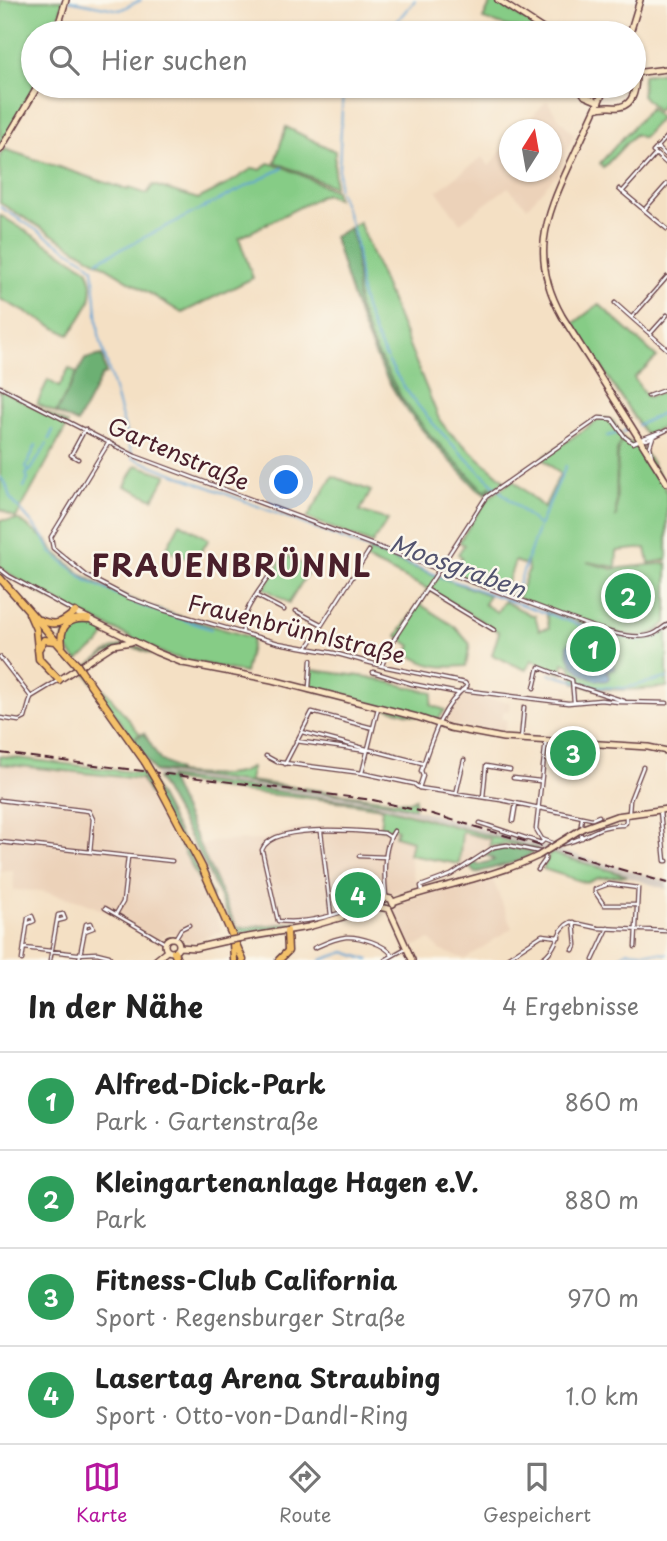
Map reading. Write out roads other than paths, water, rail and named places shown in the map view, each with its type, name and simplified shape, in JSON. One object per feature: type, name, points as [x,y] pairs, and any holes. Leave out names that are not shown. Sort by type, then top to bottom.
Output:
[{"type":"main road","points":[[60,21],[66,0]]},
{"type":"main road","points":[[498,0],[531,21]]},
{"type":"main road","points":[[633,21],[639,0]]},
{"type":"main road","points":[[646,72],[667,69]]},
{"type":"main road","points":[[0,150],[30,98]]},
{"type":"main road","points":[[590,98],[599,102]]},
{"type":"main road","points":[[601,98],[547,216],[542,246],[544,269],[558,308],[667,483]]},
{"type":"main road","points":[[605,98],[614,106]]},
{"type":"main road","points":[[596,109],[603,106],[621,106],[631,98]]},
{"type":"main road","points":[[0,578],[79,668],[145,762],[196,855],[243,960]]},
{"type":"main road","points":[[18,597],[35,625],[37,652],[42,664],[59,680],[118,643],[138,643]]},
{"type":"main road","points":[[60,644],[63,628],[74,616]]},
{"type":"main road","points":[[38,619],[49,624],[60,624],[74,616],[88,619],[183,663],[261,678],[503,738],[648,747],[667,751]]},
{"type":"main road","points":[[118,643],[119,634]]},
{"type":"main road","points":[[108,648],[119,634]]},
{"type":"main road","points":[[37,652],[44,640],[60,644]]},
{"type":"main road","points":[[352,914],[383,902],[393,902],[422,891],[511,867],[538,856],[583,828],[602,820],[627,813],[667,809]]},
{"type":"main road","points":[[383,902],[389,909],[412,960]]},
{"type":"main road","points":[[156,960],[174,950],[287,931],[352,914],[383,902]]},
{"type":"main road","points":[[389,909],[393,902]]},
{"type":"main road","points":[[224,915],[234,947],[234,960]]},
{"type":"main road","points":[[279,960],[288,951],[287,931]]},
{"type":"main road","points":[[174,950],[165,943],[169,939],[175,939],[177,960]]},
{"type":"street","points":[[667,137],[653,152],[667,164]]},
{"type":"street","points":[[657,147],[667,156]]},
{"type":"street","points":[[656,154],[621,190],[667,228]]},
{"type":"street","points":[[644,211],[667,184]]},
{"type":"street","points":[[632,317],[667,277]]},
{"type":"street","points":[[615,303],[667,349]]},
{"type":"street","points":[[650,334],[667,315]]},
{"type":"street","name":"Gartenstraße","points":[[0,387],[131,453],[437,573],[613,632],[646,636],[667,625]]},
{"type":"street","points":[[648,396],[667,389]]},
{"type":"street","points":[[382,666],[387,650],[486,497],[599,418],[612,419],[628,441],[633,443],[667,430]]},
{"type":"street","points":[[78,459],[71,455],[85,429]]},
{"type":"street","points":[[640,440],[647,440],[667,430]]},
{"type":"street","points":[[652,457],[650,446],[653,437]]},
{"type":"street","name":"Frauenbrünnlstraße","points":[[109,442],[50,540],[52,548],[81,572],[127,597],[163,610],[278,643],[463,682],[467,685],[462,690]]},
{"type":"street","points":[[306,648],[369,551]]},
{"type":"street","points":[[0,569],[74,616]]},
{"type":"street","points":[[243,633],[243,622],[271,573]]},
{"type":"street","points":[[426,589],[494,630]]},
{"type":"street","points":[[257,596],[284,610]]},
{"type":"street","points":[[296,611],[321,624]]},
{"type":"street","points":[[0,657],[31,697]]},
{"type":"street","points":[[308,690],[311,660]]},
{"type":"street","name":"Frauenbrünnlstraße","points":[[534,688],[539,667],[627,702]]},
{"type":"street","name":"Frauenbrünnlstraße","points":[[373,672],[412,684],[458,693]]},
{"type":"street","points":[[0,718],[19,721],[25,718],[31,697],[59,680]]},
{"type":"street","points":[[573,682],[574,703]]},
{"type":"street","points":[[419,788],[423,764],[438,724],[462,690]]},
{"type":"street","name":"Frauenbrünnlstraße","points":[[462,690],[574,703],[601,700],[667,703]]},
{"type":"street","points":[[522,739],[524,706]]},
{"type":"street","points":[[362,773],[378,707]]},
{"type":"street","points":[[285,764],[312,712],[373,728]]},
{"type":"street","points":[[302,732],[423,764]]},
{"type":"street","points":[[544,840],[536,829],[545,740]]},
{"type":"street","points":[[296,741],[367,750]]},
{"type":"street","points":[[266,756],[285,764],[362,773],[414,784],[419,788],[483,797],[592,819],[599,816]]},
{"type":"street","points":[[456,794],[464,760]]},
{"type":"street","points":[[483,797],[486,766],[510,770]]},
{"type":"street","points":[[480,823],[541,843],[544,840],[563,844],[582,838],[608,824],[622,825],[626,823],[630,800],[643,767]]},
{"type":"street","points":[[513,778],[540,781]]},
{"type":"street","points":[[0,800],[89,811],[93,819],[90,852]]},
{"type":"street","points":[[513,821],[516,803]]},
{"type":"street","points":[[660,809],[667,861]]},
{"type":"street","points":[[582,816],[582,838]]},
{"type":"street","points":[[321,831],[331,915]]},
{"type":"street","points":[[373,905],[366,902],[331,915],[278,921],[262,854],[264,846],[272,839],[321,831],[384,833],[390,837]]},
{"type":"street","points":[[383,902],[386,857],[394,831]]},
{"type":"street","points":[[0,842],[172,862]]},
{"type":"street","points":[[422,891],[421,886],[451,875],[489,849],[498,846],[513,846],[545,853],[545,860],[538,870]]},
{"type":"street","points":[[359,856],[386,857]]},
{"type":"street","points":[[116,914],[123,902],[128,857]]},
{"type":"street","points":[[635,947],[638,888],[609,884],[594,890],[604,905],[637,905]]},
{"type":"street","points":[[104,908],[165,943]]},
{"type":"street","points":[[50,960],[57,921]]},
{"type":"street","points":[[540,960],[553,951],[564,926],[574,922],[608,928],[667,930]]},
{"type":"street","points":[[573,950],[576,945],[574,922]]},
{"type":"street","points":[[22,960],[27,924]]},
{"type":"street","points":[[175,939],[181,929],[189,925]]},
{"type":"street","points":[[593,960],[608,928]]},
{"type":"street","points":[[79,960],[85,930]]},
{"type":"street","points":[[504,960],[542,935],[559,937]]},
{"type":"street","points":[[314,948],[340,938],[351,937],[384,947],[391,955]]},
{"type":"street","points":[[24,948],[80,954],[97,953],[109,956],[112,960]]},
{"type":"street","points":[[384,960],[406,948]]},
{"type":"water","points":[[580,638],[613,652],[614,669],[607,670],[607,680],[586,676],[571,659],[568,645],[573,639]]},
{"type":"waterway","points":[[69,0],[120,10],[141,0]]},
{"type":"waterway","points":[[410,7],[415,0]]},
{"type":"waterway","points":[[397,21],[408,8]]},
{"type":"waterway","points":[[338,189],[343,98]]},
{"type":"waterway","points":[[97,261],[283,168]]},
{"type":"waterway","points":[[339,192],[351,224]]},
{"type":"waterway","name":"Moosgraben","points":[[0,207],[93,268],[99,335],[133,458],[439,576],[606,634],[640,640],[657,637],[667,629]]},
{"type":"waterway","points":[[352,227],[357,246],[363,301],[385,356],[416,404],[497,488]]},
{"type":"waterway","points":[[638,425],[667,411]]},
{"type":"waterway","points":[[623,432],[629,429]]},
{"type":"waterway","points":[[49,439],[53,430]]},
{"type":"waterway","points":[[607,436],[619,433]]},
{"type":"waterway","points":[[24,487],[28,479],[26,474],[47,444]]},
{"type":"waterway","points":[[28,470],[26,467],[36,445]]},
{"type":"waterway","points":[[511,595],[518,586],[539,526],[566,466]]},
{"type":"waterway","points":[[0,477],[6,484],[10,498],[43,536],[51,552],[86,580],[140,605],[211,629]]},
{"type":"waterway","points":[[499,490],[537,524]]},
{"type":"waterway","points":[[549,674],[598,687],[624,688],[667,678]]},
{"type":"waterway","points":[[613,960],[628,951],[667,954]]},
{"type":"waterway","points":[[321,960],[345,952],[369,960]]},
{"type":"railway","points":[[0,753],[373,800],[432,814],[667,883]]},
{"type":"place","name":"Kleingartenanlage Hagen e.V.","points":[[628,596]]},
{"type":"place","name":"Alfred-Dick-Park","points":[[593,649]]},
{"type":"place","name":"Fitness-Club California","points":[[573,753]]},
{"type":"place","name":"Lasertag Arena Straubing","points":[[358,895]]},
{"type":"district","name":"FRAUENBRÜNNL","points":[[232,564]]}]
